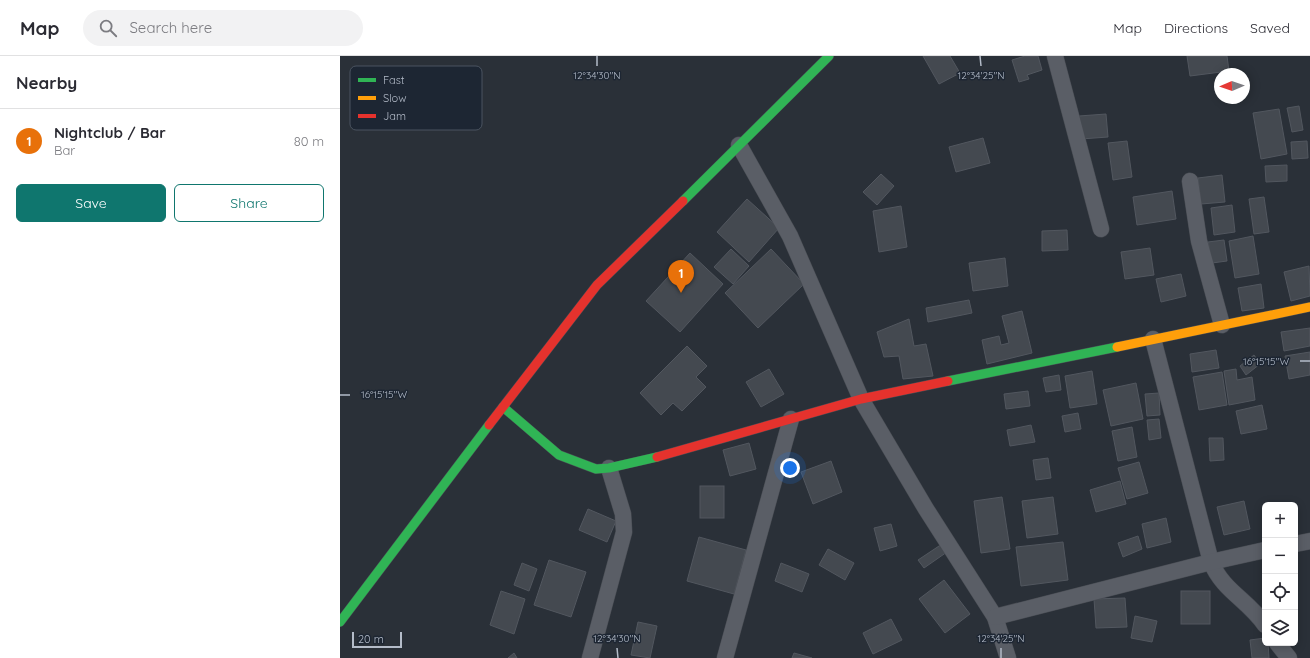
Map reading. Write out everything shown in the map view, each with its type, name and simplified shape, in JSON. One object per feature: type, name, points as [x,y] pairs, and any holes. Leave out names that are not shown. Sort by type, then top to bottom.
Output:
[{"type":"street","points":[[340,622],[381,566],[597,285],[829,56]]},
{"type":"street","points":[[1055,56],[1101,229]]},
{"type":"street","points":[[739,145],[790,236],[861,399],[926,509],[995,617],[1008,658]]},
{"type":"street","points":[[1190,181],[1199,241],[1222,325]]},
{"type":"street","points":[[504,407],[559,455],[596,468],[609,468],[664,456],[861,399],[1310,307]]},
{"type":"street","points":[[1153,339],[1211,562],[1225,586],[1262,622]]},
{"type":"street","points":[[725,658],[791,419]]},
{"type":"street","points":[[590,658],[624,532],[623,514],[609,468]]},
{"type":"street","points":[[1298,543],[1310,541]]},
{"type":"street","points":[[995,617],[1211,562],[1262,551]]},
{"type":"street","points":[[1279,646],[1289,658]]},
{"type":"building","points":[[923,56],[950,56],[960,73],[939,84]]},
{"type":"building","points":[[1025,56],[1038,56],[1042,70],[1027,75],[1029,79],[1019,82],[1012,60]]},
{"type":"building","points":[[1187,56],[1227,56],[1229,68],[1214,68],[1214,73],[1190,76]]},
{"type":"building","points":[[1299,106],[1303,130],[1292,132],[1287,108]]},
{"type":"building","points":[[1279,109],[1287,154],[1261,159],[1253,113]]},
{"type":"building","points":[[1106,114],[1108,137],[1081,139],[1079,116]]},
{"type":"building","points":[[983,138],[990,163],[956,172],[949,147]]},
{"type":"building","points":[[1127,141],[1132,177],[1113,180],[1108,143]]},
{"type":"building","points":[[1307,141],[1308,158],[1292,159],[1291,142]]},
{"type":"building","points":[[1287,165],[1287,181],[1266,182],[1265,166]]},
{"type":"building","points":[[881,174],[894,186],[877,205],[863,192]]},
{"type":"building","points":[[1222,175],[1225,202],[1201,204],[1198,178]]},
{"type":"building","points":[[1172,191],[1176,219],[1137,225],[1133,197]]},
{"type":"building","points":[[1264,197],[1269,232],[1254,234],[1249,199]]},
{"type":"building","points":[[747,199],[779,228],[749,262],[717,232]]},
{"type":"building","points":[[1232,205],[1235,232],[1214,235],[1211,208]]},
{"type":"building","points":[[901,206],[907,247],[879,252],[873,211]]},
{"type":"building","points":[[1067,230],[1068,250],[1042,251],[1042,231]]},
{"type":"building","points":[[1253,236],[1259,274],[1235,278],[1229,241]]},
{"type":"building","points":[[1224,240],[1227,261],[1212,263],[1208,242]]},
{"type":"building","points":[[1150,248],[1154,275],[1125,279],[1121,252]]},
{"type":"building","points":[[731,249],[749,266],[733,284],[714,267]]},
{"type":"building","points":[[771,249],[804,284],[758,328],[725,293]]},
{"type":"building","points":[[690,253],[723,284],[680,332],[646,301]]},
{"type":"building","points":[[1005,258],[1008,286],[973,291],[969,263]]},
{"type":"building","points":[[1309,266],[1310,296],[1291,301],[1284,272]]},
{"type":"building","points":[[1181,274],[1186,296],[1161,302],[1156,279]]},
{"type":"building","points":[[1261,284],[1264,308],[1242,311],[1238,288]]},
{"type":"building","points":[[969,300],[972,313],[928,322],[926,308]]},
{"type":"building","points":[[1022,311],[1032,353],[987,364],[982,340],[999,336],[1001,345],[1009,343],[1002,316]]},
{"type":"building","points":[[909,319],[914,346],[926,344],[933,376],[903,379],[899,356],[884,357],[877,332]]},
{"type":"building","points":[[1310,328],[1310,346],[1284,351],[1281,332]]},
{"type":"building","points":[[687,346],[707,366],[696,377],[706,387],[682,411],[673,403],[661,415],[640,393]]},
{"type":"building","points":[[1216,350],[1219,368],[1192,372],[1190,354]]},
{"type":"building","points":[[1310,352],[1310,375],[1289,379],[1285,356]]},
{"type":"building","points":[[1254,355],[1260,364],[1246,375],[1240,366]]},
{"type":"building","points":[[769,369],[784,394],[761,407],[746,382]]},
{"type":"building","points":[[1236,369],[1237,380],[1252,377],[1255,400],[1229,405],[1224,371]]},
{"type":"building","points":[[1092,371],[1097,404],[1070,408],[1065,376]]},
{"type":"building","points":[[1222,372],[1227,405],[1199,410],[1193,377]]},
{"type":"building","points":[[1059,375],[1061,390],[1046,392],[1043,378]]},
{"type":"building","points":[[1136,383],[1143,419],[1111,426],[1103,390]]},
{"type":"building","points":[[1028,391],[1030,406],[1006,409],[1004,394]]},
{"type":"building","points":[[1159,393],[1160,415],[1147,416],[1145,394]]},
{"type":"building","points":[[1262,405],[1267,429],[1241,434],[1236,411]]},
{"type":"building","points":[[1078,413],[1081,429],[1065,432],[1062,416]]},
{"type":"building","points":[[1159,419],[1161,438],[1149,440],[1147,420]]},
{"type":"building","points":[[1031,425],[1035,442],[1010,446],[1007,430]]},
{"type":"building","points":[[1132,427],[1137,457],[1118,461],[1112,431]]},
{"type":"building","points":[[1209,438],[1223,438],[1224,460],[1210,461]]},
{"type":"building","points":[[749,443],[756,469],[730,476],[723,450]]},
{"type":"building","points":[[1048,458],[1051,478],[1036,480],[1033,460]]},
{"type":"building","points":[[831,461],[842,492],[813,504],[801,472]]},
{"type":"building","points":[[1139,462],[1148,493],[1127,499],[1118,468]]},
{"type":"building","points":[[1120,481],[1126,504],[1096,512],[1090,490]]},
{"type":"building","points":[[700,486],[724,486],[724,518],[700,518]]},
{"type":"building","points":[[1002,497],[1010,549],[981,553],[974,501]]},
{"type":"building","points":[[1053,497],[1058,534],[1027,538],[1022,501]]},
{"type":"building","points":[[1244,501],[1250,529],[1224,535],[1217,507]]},
{"type":"building","points":[[588,509],[616,521],[607,542],[579,530]]},
{"type":"building","points":[[1166,518],[1171,542],[1147,548],[1142,524]]},
{"type":"building","points":[[891,524],[897,546],[880,551],[874,528]]},
{"type":"building","points":[[1138,536],[1142,549],[1123,557],[1118,543]]},
{"type":"building","points":[[699,537],[746,550],[734,594],[687,581]]},
{"type":"building","points":[[1063,542],[1068,580],[1021,586],[1016,547]]},
{"type":"building","points":[[942,544],[947,552],[924,568],[918,560]]},
{"type":"building","points":[[828,549],[854,563],[845,580],[819,565]]},
{"type":"building","points":[[549,560],[586,572],[571,617],[534,605]]},
{"type":"building","points":[[522,563],[537,569],[529,591],[514,585]]},
{"type":"building","points":[[781,563],[809,574],[802,592],[775,581]]},
{"type":"building","points":[[944,580],[970,614],[945,633],[919,599]]},
{"type":"building","points":[[501,591],[525,599],[514,634],[490,625]]},
{"type":"building","points":[[1181,591],[1210,591],[1210,624],[1181,624]]},
{"type":"building","points":[[1125,598],[1127,627],[1096,628],[1094,599]]},
{"type":"building","points":[[1135,616],[1157,621],[1152,642],[1131,638]]},
{"type":"building","points":[[891,619],[902,640],[873,654],[863,633]]},
{"type":"building","points":[[638,622],[657,626],[650,658],[631,655]]},
{"type":"building","points":[[1262,638],[1262,646],[1268,646],[1269,658],[1252,658],[1250,640]]},
{"type":"building","points":[[514,653],[517,658],[508,658]]},
{"type":"building","points":[[794,653],[812,658],[792,658]]},
{"type":"traffic: fast","points":[[683,201],[829,56]]},
{"type":"traffic: fast","points":[[948,381],[1117,347]]},
{"type":"traffic: fast","points":[[503,407],[559,455],[596,469],[609,468],[657,457]]},
{"type":"traffic: fast","points":[[340,622],[489,425]]},
{"type":"traffic: slow","points":[[1117,347],[1310,307]]},
{"type":"traffic: jam","points":[[489,425],[597,285],[683,201]]},
{"type":"traffic: jam","points":[[657,457],[861,399],[948,381]]},
{"type":"place","name":"Nightclub / Bar","points":[[681,293]]}]
